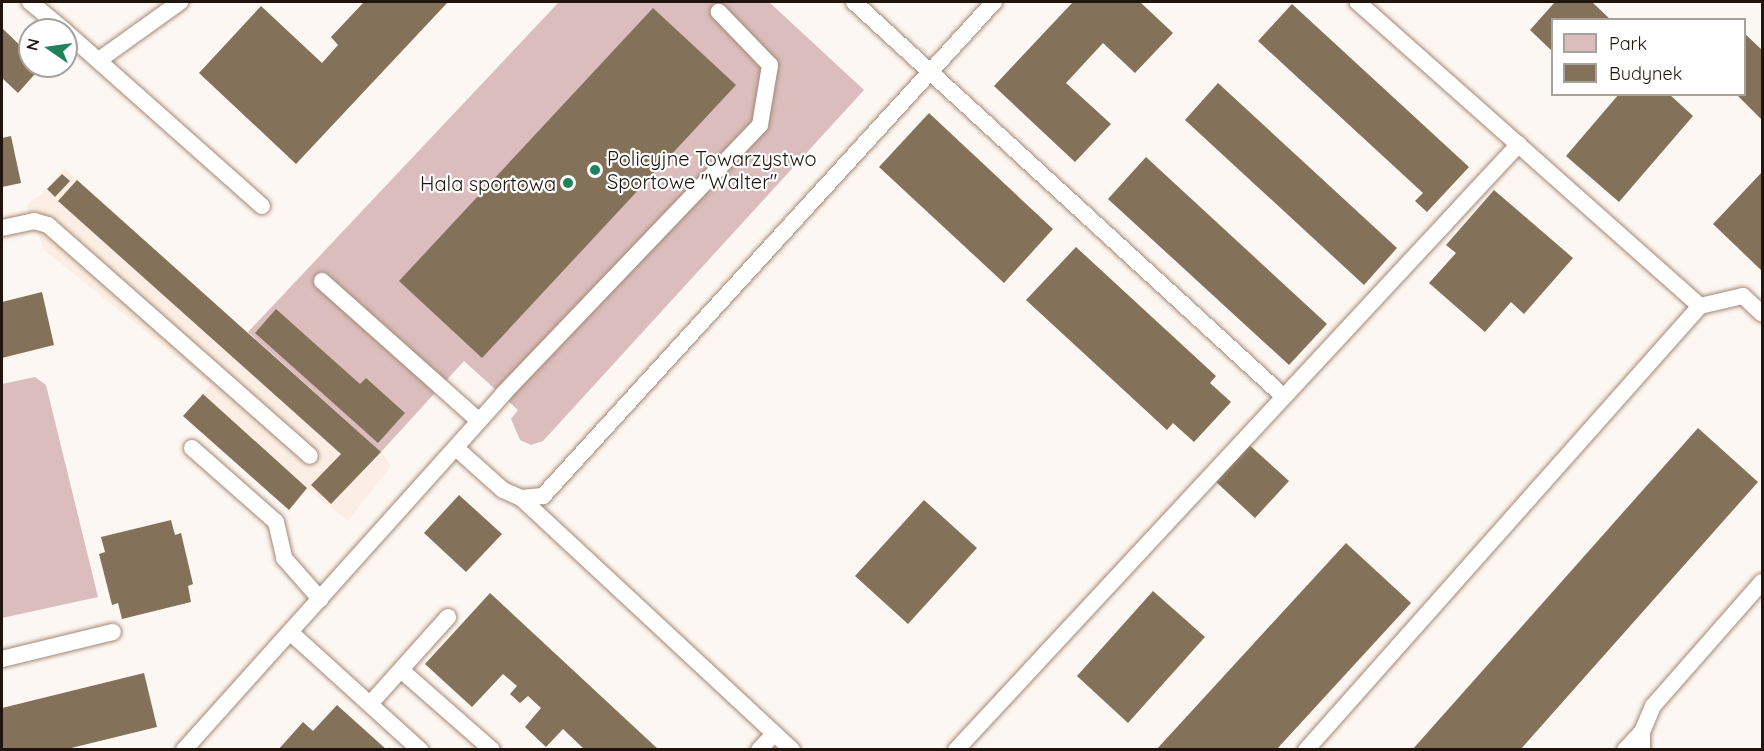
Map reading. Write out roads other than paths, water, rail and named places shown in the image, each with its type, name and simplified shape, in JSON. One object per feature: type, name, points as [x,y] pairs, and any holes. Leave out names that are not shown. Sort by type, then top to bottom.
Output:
[{"type":"lane","points":[[30,2],[49,18]]},
{"type":"lane","points":[[99,60],[180,2]]},
{"type":"lane","points":[[854,2],[1283,396]]},
{"type":"lane","points":[[521,498],[543,496],[560,480],[994,2]]},
{"type":"lane","points":[[1358,2],[1700,306]]},
{"type":"lane","points":[[184,750],[479,421],[760,125],[771,65],[720,12]]},
{"type":"lane","points":[[78,42],[262,206]]},
{"type":"lane","points":[[957,750],[1519,144]]},
{"type":"lane","points":[[2,228],[34,222],[48,225],[310,456]]},
{"type":"lane","points":[[322,281],[479,421]]},
{"type":"lane","points":[[1306,750],[1700,306],[1743,296],[1762,314]]},
{"type":"lane","points":[[192,448],[276,522],[284,558],[320,598]]},
{"type":"lane","points":[[456,448],[503,490],[521,498],[792,750]]},
{"type":"lane","points":[[1625,750],[1642,732],[1653,706],[1762,582]]},
{"type":"lane","points":[[370,704],[448,617]]},
{"type":"lane","points":[[2,659],[113,632]]},
{"type":"lane","points":[[290,632],[420,750]]},
{"type":"lane","points":[[401,670],[492,750]]},
{"type":"lane","points":[[1642,732],[1642,750]]},
{"type":"lane","points":[[759,750],[774,734]]},
{"type":"place","name":"Policyjne Towarzystwo Sportowe \"Walter\"","points":[[595,170]]},
{"type":"place","name":"Hala sportowa","points":[[568,183]]}]
